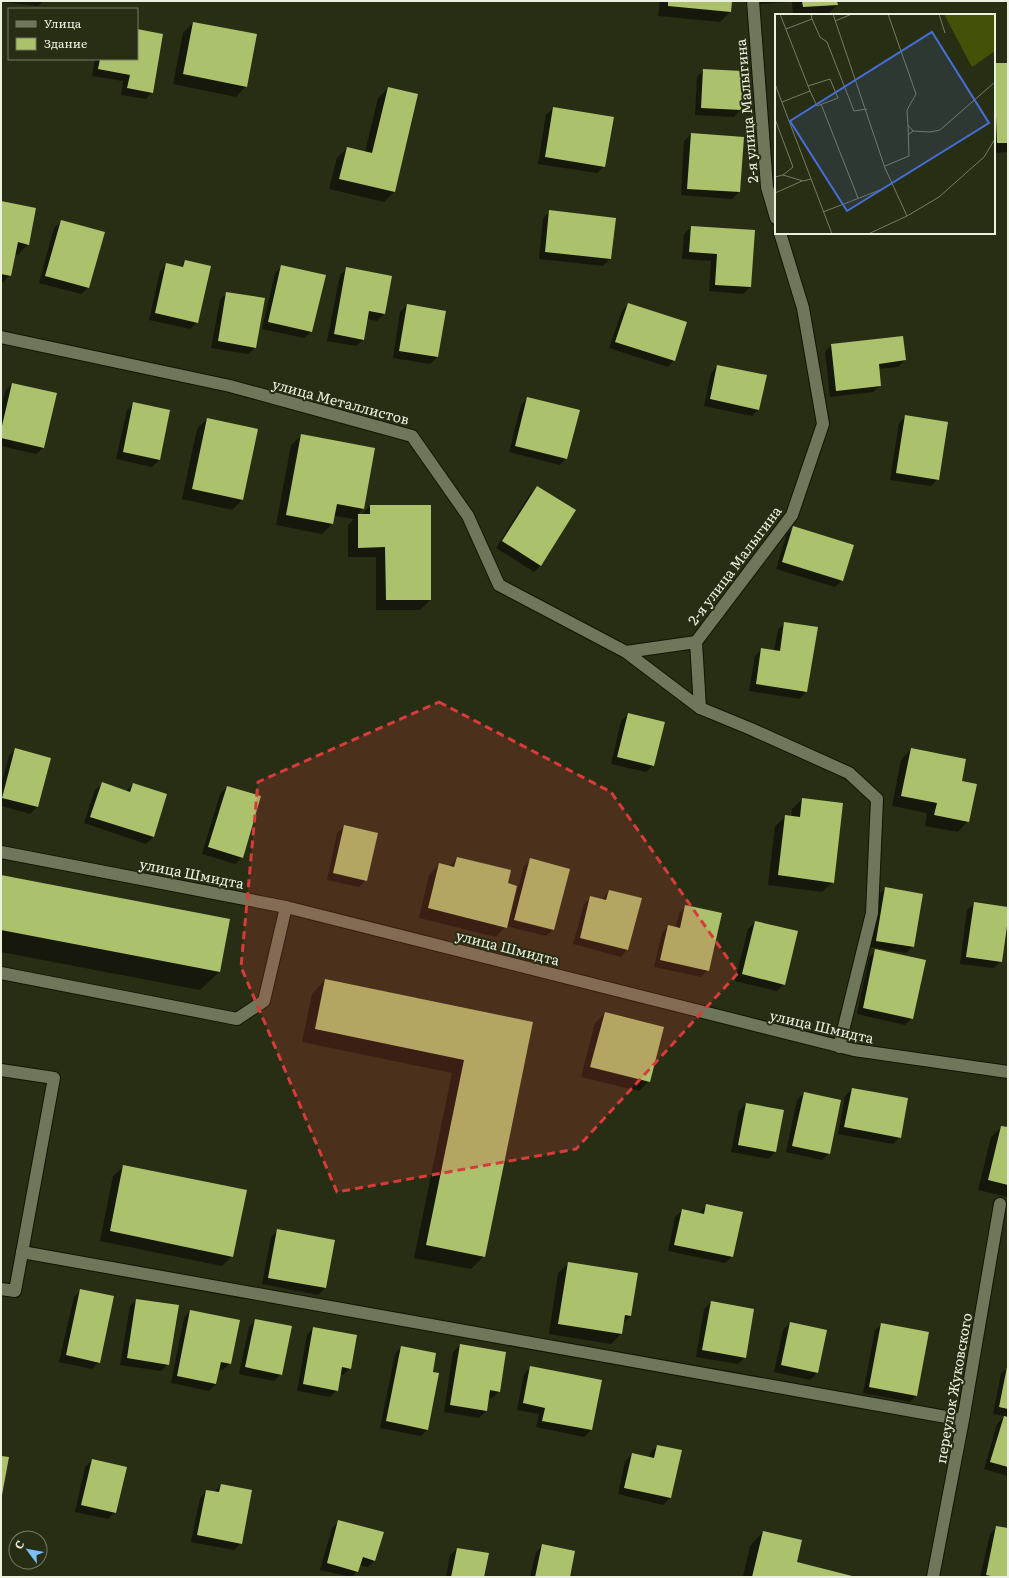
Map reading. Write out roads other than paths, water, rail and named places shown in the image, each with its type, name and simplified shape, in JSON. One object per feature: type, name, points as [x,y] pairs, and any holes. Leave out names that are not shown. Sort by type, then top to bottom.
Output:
[{"type":"street","name":"2-я улица Малыгина","points":[[753,1],[767,187],[775,215]]},
{"type":"street","name":"2-я улица Малыгина","points":[[700,708],[696,642],[792,515],[823,424],[803,308],[780,234]]},
{"type":"street","name":"улица Металлистов","points":[[1,337],[230,386],[412,436],[468,516],[499,585],[626,652],[700,708]]},
{"type":"street","points":[[626,652],[696,642]]},
{"type":"street","points":[[700,708],[849,773],[877,799],[872,913],[839,1047]]},
{"type":"street","name":"улица Шмидта","points":[[1,852],[286,907],[839,1047],[1008,1072]]},
{"type":"street","points":[[1,974],[237,1019],[264,1001],[286,907]]},
{"type":"street","points":[[1,1070],[54,1078],[15,1291],[1,1289]]},
{"type":"street","name":"переулок Жуковского","points":[[933,1577],[963,1420],[1000,1204]]},
{"type":"street","points":[[22,1252],[963,1420]]}]
